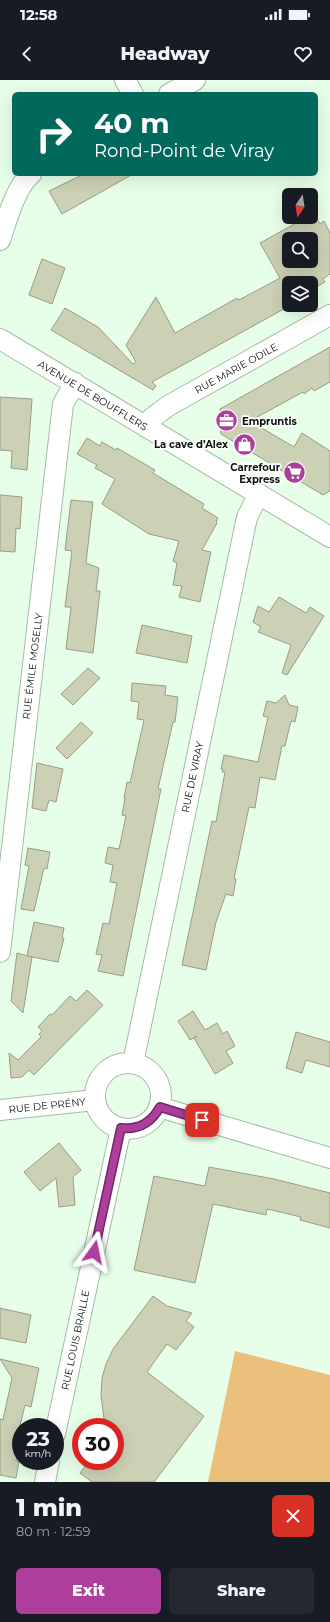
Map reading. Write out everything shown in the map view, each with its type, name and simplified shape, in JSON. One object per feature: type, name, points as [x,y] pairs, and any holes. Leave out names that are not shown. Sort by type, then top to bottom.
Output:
[{"type":"street","points":[[125,80],[132,92]]},
{"type":"street","points":[[173,92],[195,80]]},
{"type":"street","points":[[0,240],[19,190],[29,176]]},
{"type":"street","name":"RUE MARIE ODILE","points":[[146,427],[152,418],[168,406],[330,316]]},
{"type":"street","name":"AVENUE DE BOUFFLERS","points":[[0,339],[330,537]]},
{"type":"street","name":"RUE ÉMILE MOSELLY","points":[[0,952],[63,404],[75,383]]},
{"type":"street","name":"RUE DE VIRAY","points":[[133,1063],[246,522],[259,494]]},
{"type":"street","points":[[120,1063],[133,1063],[142,1065],[156,1077],[162,1094],[160,1107],[156,1115],[148,1123],[130,1129],[121,1128],[111,1124],[98,1111],[95,1100],[95,1089],[104,1072],[112,1066],[120,1063]]},
{"type":"street","name":"RUE DE PRÉNY","points":[[0,1110],[95,1100]]},
{"type":"street","points":[[160,1107],[330,1158]]},
{"type":"street","name":"RUE LOUIS BRAILLE","points":[[58,1418],[121,1128]]},
{"type":"street","points":[[45,1482],[47,1470]]},
{"type":"shaded area","points":[[235,1351],[330,1375],[330,1482],[208,1482]]},
{"type":"building","points":[[80,176],[129,176],[62,214],[49,191]]},
{"type":"building","points":[[318,220],[320,224],[324,221],[330,233],[330,274],[323,279],[325,282],[318,286],[318,276],[282,276],[282,310],[152,382],[156,386],[153,390],[51,330],[65,308],[98,327],[133,364],[136,362],[126,345],[156,297],[175,333],[237,298],[239,300],[280,278],[260,243],[294,224],[318,224]]},
{"type":"building","points":[[42,259],[65,268],[52,304],[29,295]]},
{"type":"building","points":[[330,347],[330,382],[314,391],[312,388],[304,394],[303,392],[250,421],[294,447],[302,433],[330,451],[330,491],[323,495],[221,434],[220,409]]},
{"type":"building","points":[[0,397],[32,399],[27,470],[11,468],[12,451],[0,450]]},
{"type":"building","points":[[87,438],[100,446],[102,442],[116,450],[117,448],[155,470],[153,473],[204,504],[202,508],[218,518],[217,523],[202,550],[211,552],[200,602],[179,597],[182,586],[173,585],[177,563],[173,561],[179,541],[149,534],[102,504],[115,479],[95,468],[97,465],[77,454]]},
{"type":"building","points":[[0,495],[22,497],[20,529],[16,528],[15,552],[0,551]]},
{"type":"building","points":[[71,500],[93,502],[86,563],[99,568],[96,591],[100,591],[93,653],[66,649],[71,607],[65,607],[72,551],[65,550]]},
{"type":"building","points":[[279,597],[306,613],[310,607],[324,616],[287,675],[282,673],[291,645],[258,632],[261,627],[253,622],[258,606],[269,612]]},
{"type":"building","points":[[142,625],[192,636],[187,663],[136,653]]},
{"type":"building","points":[[88,668],[100,678],[73,705],[61,694]]},
{"type":"building","points":[[132,683],[166,686],[165,695],[178,697],[175,722],[173,722],[158,789],[161,789],[123,976],[98,971],[102,955],[96,954],[103,923],[109,924],[117,883],[110,882],[113,865],[105,863],[108,847],[119,849],[126,816],[122,815],[127,782],[130,783],[144,720],[137,719],[139,702],[131,701]]},
{"type":"building","points":[[285,695],[289,705],[298,707],[295,722],[291,721],[285,746],[282,746],[275,780],[260,777],[255,808],[249,807],[234,879],[236,879],[233,896],[226,894],[216,922],[206,970],[182,965],[212,821],[216,822],[225,772],[222,772],[223,769],[221,769],[224,755],[258,762],[268,717],[263,716],[267,701],[276,703]]},
{"type":"building","points":[[81,722],[93,733],[67,759],[56,748]]},
{"type":"building","points":[[37,763],[63,769],[56,802],[49,800],[46,811],[32,808]]},
{"type":"building","points":[[28,848],[50,852],[47,869],[44,868],[34,911],[21,909],[29,866],[25,865]]},
{"type":"building","points":[[34,922],[64,928],[62,938],[64,938],[58,962],[27,956]]},
{"type":"building","points":[[17,953],[32,957],[23,1013],[11,1001]]},
{"type":"building","points":[[87,990],[103,1005],[34,1075],[29,1070],[22,1077],[11,1078],[9,1053],[18,1060],[41,1037],[39,1034],[42,1031],[38,1027],[50,1014],[52,1015],[70,996],[76,1001]]},
{"type":"building","points":[[193,1011],[205,1030],[217,1023],[223,1034],[227,1031],[235,1046],[226,1051],[233,1063],[215,1074],[194,1038],[197,1036],[190,1040],[178,1021]]},
{"type":"building","points":[[296,1032],[330,1042],[330,1067],[306,1060],[302,1073],[286,1068]]},
{"type":"building","points":[[59,1143],[81,1170],[73,1177],[75,1205],[59,1207],[56,1178],[40,1191],[24,1172]]},
{"type":"building","points":[[209,1167],[274,1179],[330,1193],[330,1228],[300,1220],[301,1217],[267,1209],[266,1215],[213,1204],[195,1283],[134,1270],[154,1176],[205,1186]]},
{"type":"building","points":[[153,1296],[167,1306],[192,1313],[186,1321],[194,1327],[176,1350],[167,1344],[147,1372],[204,1416],[154,1482],[92,1482],[80,1473],[82,1470],[124,1470],[124,1418],[104,1418],[101,1395],[102,1378],[106,1364],[113,1349]]},
{"type":"building","points":[[0,1308],[31,1315],[26,1343],[0,1338]]},
{"type":"building","points":[[0,1359],[39,1368],[31,1407],[25,1405],[22,1418],[12,1418],[12,1470],[17,1470],[16,1478],[0,1475],[0,1419],[3,1420],[12,1378]]},
{"type":"place","name":"Empruntis","points":[[227,421]]},
{"type":"place","name":"La cave d’Alex","points":[[244,444]]},
{"type":"place","name":"Carrefour Express","points":[[295,473]]},
{"type":"route","points":[[94,1252],[121,1128],[130,1129],[148,1123],[156,1115],[160,1107],[202,1120]]}]
